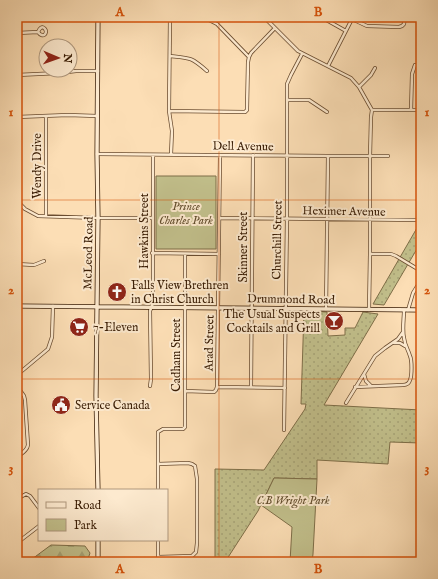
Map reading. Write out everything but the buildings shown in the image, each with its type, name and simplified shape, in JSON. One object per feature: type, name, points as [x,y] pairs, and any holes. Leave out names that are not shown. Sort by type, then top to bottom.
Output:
[{"type":"main road","name":"McLeod Road","points":[[98,17],[96,396],[98,489]]},
{"type":"main road","name":"Drummond Road","points":[[17,306],[421,310]]},
{"type":"main road","points":[[98,541],[98,562]]},
{"type":"street","points":[[264,17],[302,54],[351,78],[359,87],[372,110],[370,156],[369,310]]},
{"type":"street","points":[[321,17],[346,31]]},
{"type":"street","points":[[328,66],[353,18],[367,26],[399,27],[404,24],[405,17]]},
{"type":"street","points":[[171,154],[172,131],[169,111],[170,18],[204,18],[211,20],[217,24],[249,57]]},
{"type":"street","points":[[169,111],[245,112],[247,110],[249,57],[275,28]]},
{"type":"street","points":[[17,34],[38,32]]},
{"type":"street","name":"Churchill Street","points":[[284,430],[287,84],[302,54]]},
{"type":"street","points":[[170,56],[192,59],[207,71]]},
{"type":"street","points":[[412,110],[412,74],[414,65]]},
{"type":"street","points":[[359,87],[371,75],[375,68]]},
{"type":"street","points":[[17,75],[98,71]]},
{"type":"street","points":[[287,100],[309,100],[327,112]]},
{"type":"street","points":[[372,110],[421,110]]},
{"type":"street","points":[[17,117],[68,115],[98,116]]},
{"type":"street","name":"Wendy Drive","points":[[46,116],[46,216]]},
{"type":"street","name":"Dell Avenue","points":[[97,154],[388,156]]},
{"type":"street","name":"Hawkins Street","points":[[150,386],[153,154]]},
{"type":"street","name":"Arad Street","points":[[217,387],[220,155]]},
{"type":"street","name":"Skinner Street","points":[[251,388],[253,155]]},
{"type":"street","points":[[326,309],[328,156]]},
{"type":"street","points":[[17,201],[25,210],[38,216],[152,218]]},
{"type":"street","name":"Heximer Avenue","points":[[219,218],[421,220]]},
{"type":"street","points":[[152,254],[219,254]]},
{"type":"street","name":"Cadham Street","points":[[158,464],[158,432],[163,429],[183,429],[184,427],[185,254]]},
{"type":"street","points":[[370,254],[391,254],[421,271]]},
{"type":"street","points":[[17,264],[34,265],[44,261]]},
{"type":"street","points":[[355,387],[403,385],[410,382],[411,360],[405,346],[403,332],[406,310],[413,293],[421,280]]},
{"type":"street","points":[[17,376],[48,349],[52,337],[53,306]]},
{"type":"street","points":[[346,403],[374,356],[398,339],[403,332]]},
{"type":"street","points":[[393,343],[400,343],[405,346]]},
{"type":"street","points":[[364,373],[366,381],[372,386]]},
{"type":"street","points":[[17,386],[25,400],[28,445],[26,451],[17,457]]},
{"type":"street","points":[[185,391],[214,392],[217,387],[285,388]]},
{"type":"street","points":[[158,489],[158,464],[188,463],[195,466],[197,479],[196,552],[192,556],[158,557]]},
{"type":"street","points":[[17,499],[26,494],[30,496],[38,507]]},
{"type":"street","points":[[17,543],[38,527]]},
{"type":"street","points":[[158,541],[158,562]]},
{"type":"green space","name":"Prince Charles Park","points":[[156,176],[216,176],[216,249],[156,249]]},
{"type":"green space","points":[[421,221],[421,242],[384,305],[373,304]]},
{"type":"green space","points":[[304,311],[327,312],[328,336],[345,335],[345,328],[355,328],[363,312],[378,314],[324,405],[421,410],[421,443],[390,442],[388,464],[317,460],[317,479],[274,478],[258,511],[225,562],[213,562],[215,559],[215,469],[264,470],[305,409],[306,404],[301,404]]},
{"type":"green space","name":"C.B Wright Park","points":[[274,478],[317,479],[312,562],[290,562],[292,527],[261,505]]},
{"type":"green space","points":[[51,545],[85,546],[90,553],[87,562],[28,562]]},
{"type":"place","name":"Falls View Brethren in Christ Church","points":[[117,292]]},
{"type":"place","name":"The Usual Suspects Cocktails and Grill","points":[[334,321]]},
{"type":"place","name":"7-Eleven","points":[[79,327]]},
{"type":"place","name":"Service Canada","points":[[61,405]]}]
